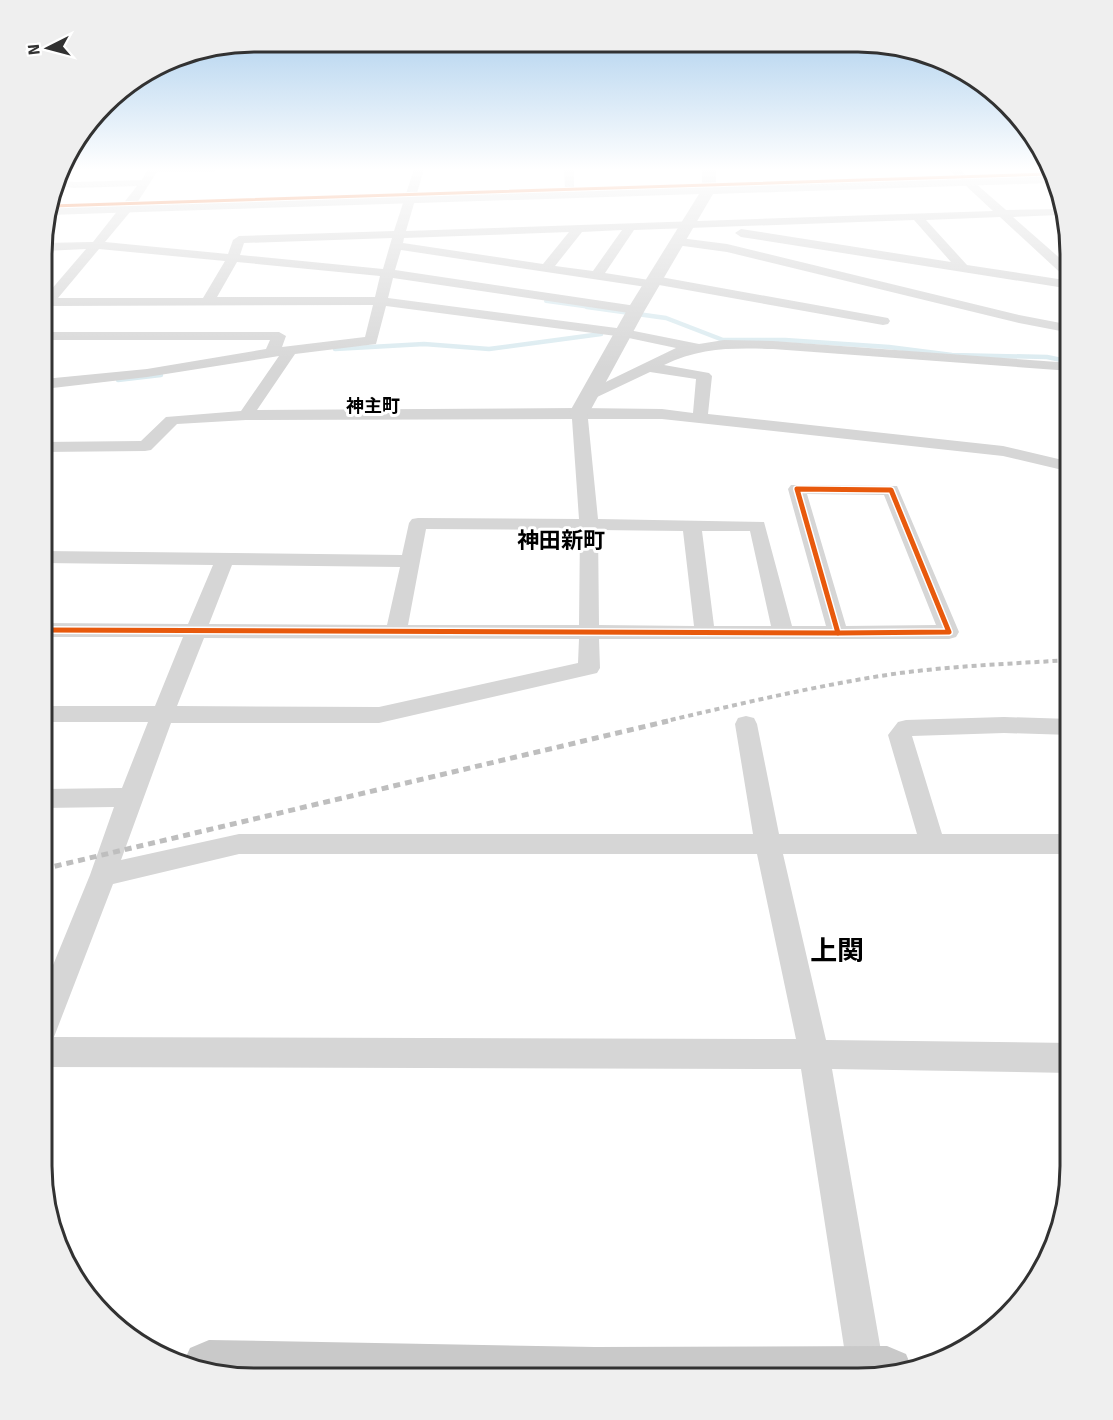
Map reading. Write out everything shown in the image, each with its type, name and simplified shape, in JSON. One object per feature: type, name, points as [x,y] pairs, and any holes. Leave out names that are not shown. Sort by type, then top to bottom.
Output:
[{"type":"street","points":[[52,295],[104,235]]},
{"type":"street","points":[[52,383],[147,373],[272,352],[371,342],[387,276],[400,235]]},
{"type":"street","points":[[208,301],[231,261],[239,240],[399,240],[460,235]]},
{"type":"street","points":[[505,253],[522,235]]},
{"type":"street","points":[[546,268],[573,235]]},
{"type":"street","points":[[597,275],[625,235]]},
{"type":"street","points":[[52,714],[380,715],[589,668],[589,524],[584,404],[636,310],[684,235]]},
{"type":"street","points":[[738,235],[912,276],[1019,319],[1060,327]]},
{"type":"street","points":[[933,235],[965,270]]},
{"type":"street","points":[[1027,235],[1060,265]]},
{"type":"street","points":[[399,240],[505,253],[546,268],[654,282],[875,336],[928,358],[1060,366]]},
{"type":"street","points":[[680,242],[912,276],[965,270],[1060,283]]},
{"type":"street","points":[[53,247],[93,248],[387,276],[636,310]]},
{"type":"street","points":[[52,252],[93,248]]},
{"type":"street","points":[[875,336],[912,276]]},
{"type":"street","points":[[272,352],[298,300]]},
{"type":"street","points":[[52,303],[381,301],[624,333],[698,348]]},
{"type":"street","points":[[52,336],[284,327]]},
{"type":"street","points":[[584,404],[681,351],[724,344],[773,345],[875,336]]},
{"type":"street","points":[[246,415],[290,350]]},
{"type":"street","points":[[649,367],[704,376],[700,418]]},
{"type":"street","points":[[52,447],[145,446],[172,420],[246,415],[584,404],[1003,451],[1060,464]]},
{"type":"street","points":[[52,630],[195,632],[838,633],[949,632],[891,490],[797,489],[838,633]]},
{"type":"street","points":[[396,632],[418,523],[758,526],[783,633]]},
{"type":"street","points":[[692,525],[705,633]]},
{"type":"street","points":[[52,557],[409,561]]},
{"type":"street","points":[[52,1005],[103,875],[130,797],[224,560]]},
{"type":"street","points":[[746,724],[768,845],[814,1054],[876,1367]]},
{"type":"street","points":[[933,844],[900,735],[906,728],[1004,725],[1060,727]]},
{"type":"street","points":[[52,798],[130,797]]},
{"type":"street","points":[[103,875],[239,844],[1060,844]]},
{"type":"street","points":[[52,1052],[814,1054],[1060,1058]]},
{"type":"waterway","points":[[546,301],[597,308]]},
{"type":"waterway","points":[[587,307],[666,318],[723,340],[785,340],[889,347],[952,355],[1047,357],[1060,360]]},
{"type":"waterway","points":[[335,349],[424,344],[489,349],[601,334]]},
{"type":"waterway","points":[[118,380],[161,375]]},
{"type":"railway","points":[[662,722],[798,691],[880,676],[951,668],[1060,661]]},
{"type":"railway","points":[[52,867],[668,721]]},
{"type":"cycle path","points":[[797,489],[891,490],[949,632],[838,633],[797,489]]},
{"type":"cycle path","points":[[52,630],[838,633]]},
{"type":"district","name":"神主町","points":[[373,406]]},
{"type":"district","name":"神田新町","points":[[561,540]]},
{"type":"district","name":"上関","points":[[837,951]]}]
